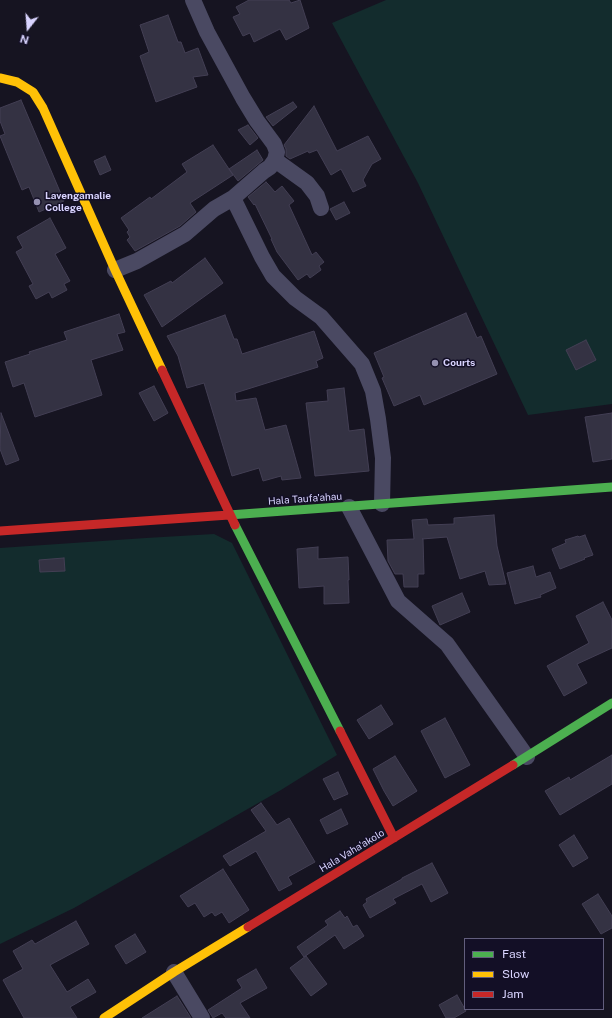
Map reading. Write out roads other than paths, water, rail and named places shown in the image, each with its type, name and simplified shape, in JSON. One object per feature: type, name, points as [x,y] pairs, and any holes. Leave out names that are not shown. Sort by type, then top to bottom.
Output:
[{"type":"main road","points":[[0,78],[17,82],[33,92],[44,108],[115,270],[230,515],[394,838]]},
{"type":"main road","name":"Hala Taufa'ahau","points":[[0,532],[612,487]]},
{"type":"main road","name":"Hala Vaha'akolo","points":[[104,1018],[174,972],[527,757],[612,703]]},
{"type":"street","points":[[115,270],[137,261],[185,234],[214,209],[233,198],[270,167],[275,160],[277,152],[274,144],[257,121],[243,98],[207,32],[193,0]]},
{"type":"street","points":[[275,160],[307,183],[317,196],[321,208]]},
{"type":"street","points":[[233,198],[273,276],[296,298],[321,317],[362,364],[373,392],[378,419],[383,458],[382,504]]},
{"type":"street","points":[[349,507],[398,601],[447,644],[527,757]]},
{"type":"street","points":[[174,972],[202,1018]]},
{"type":"place","name":"Lavengamalie College","points":[[37,202]]},
{"type":"place","name":"Courts","points":[[435,363]]}]
